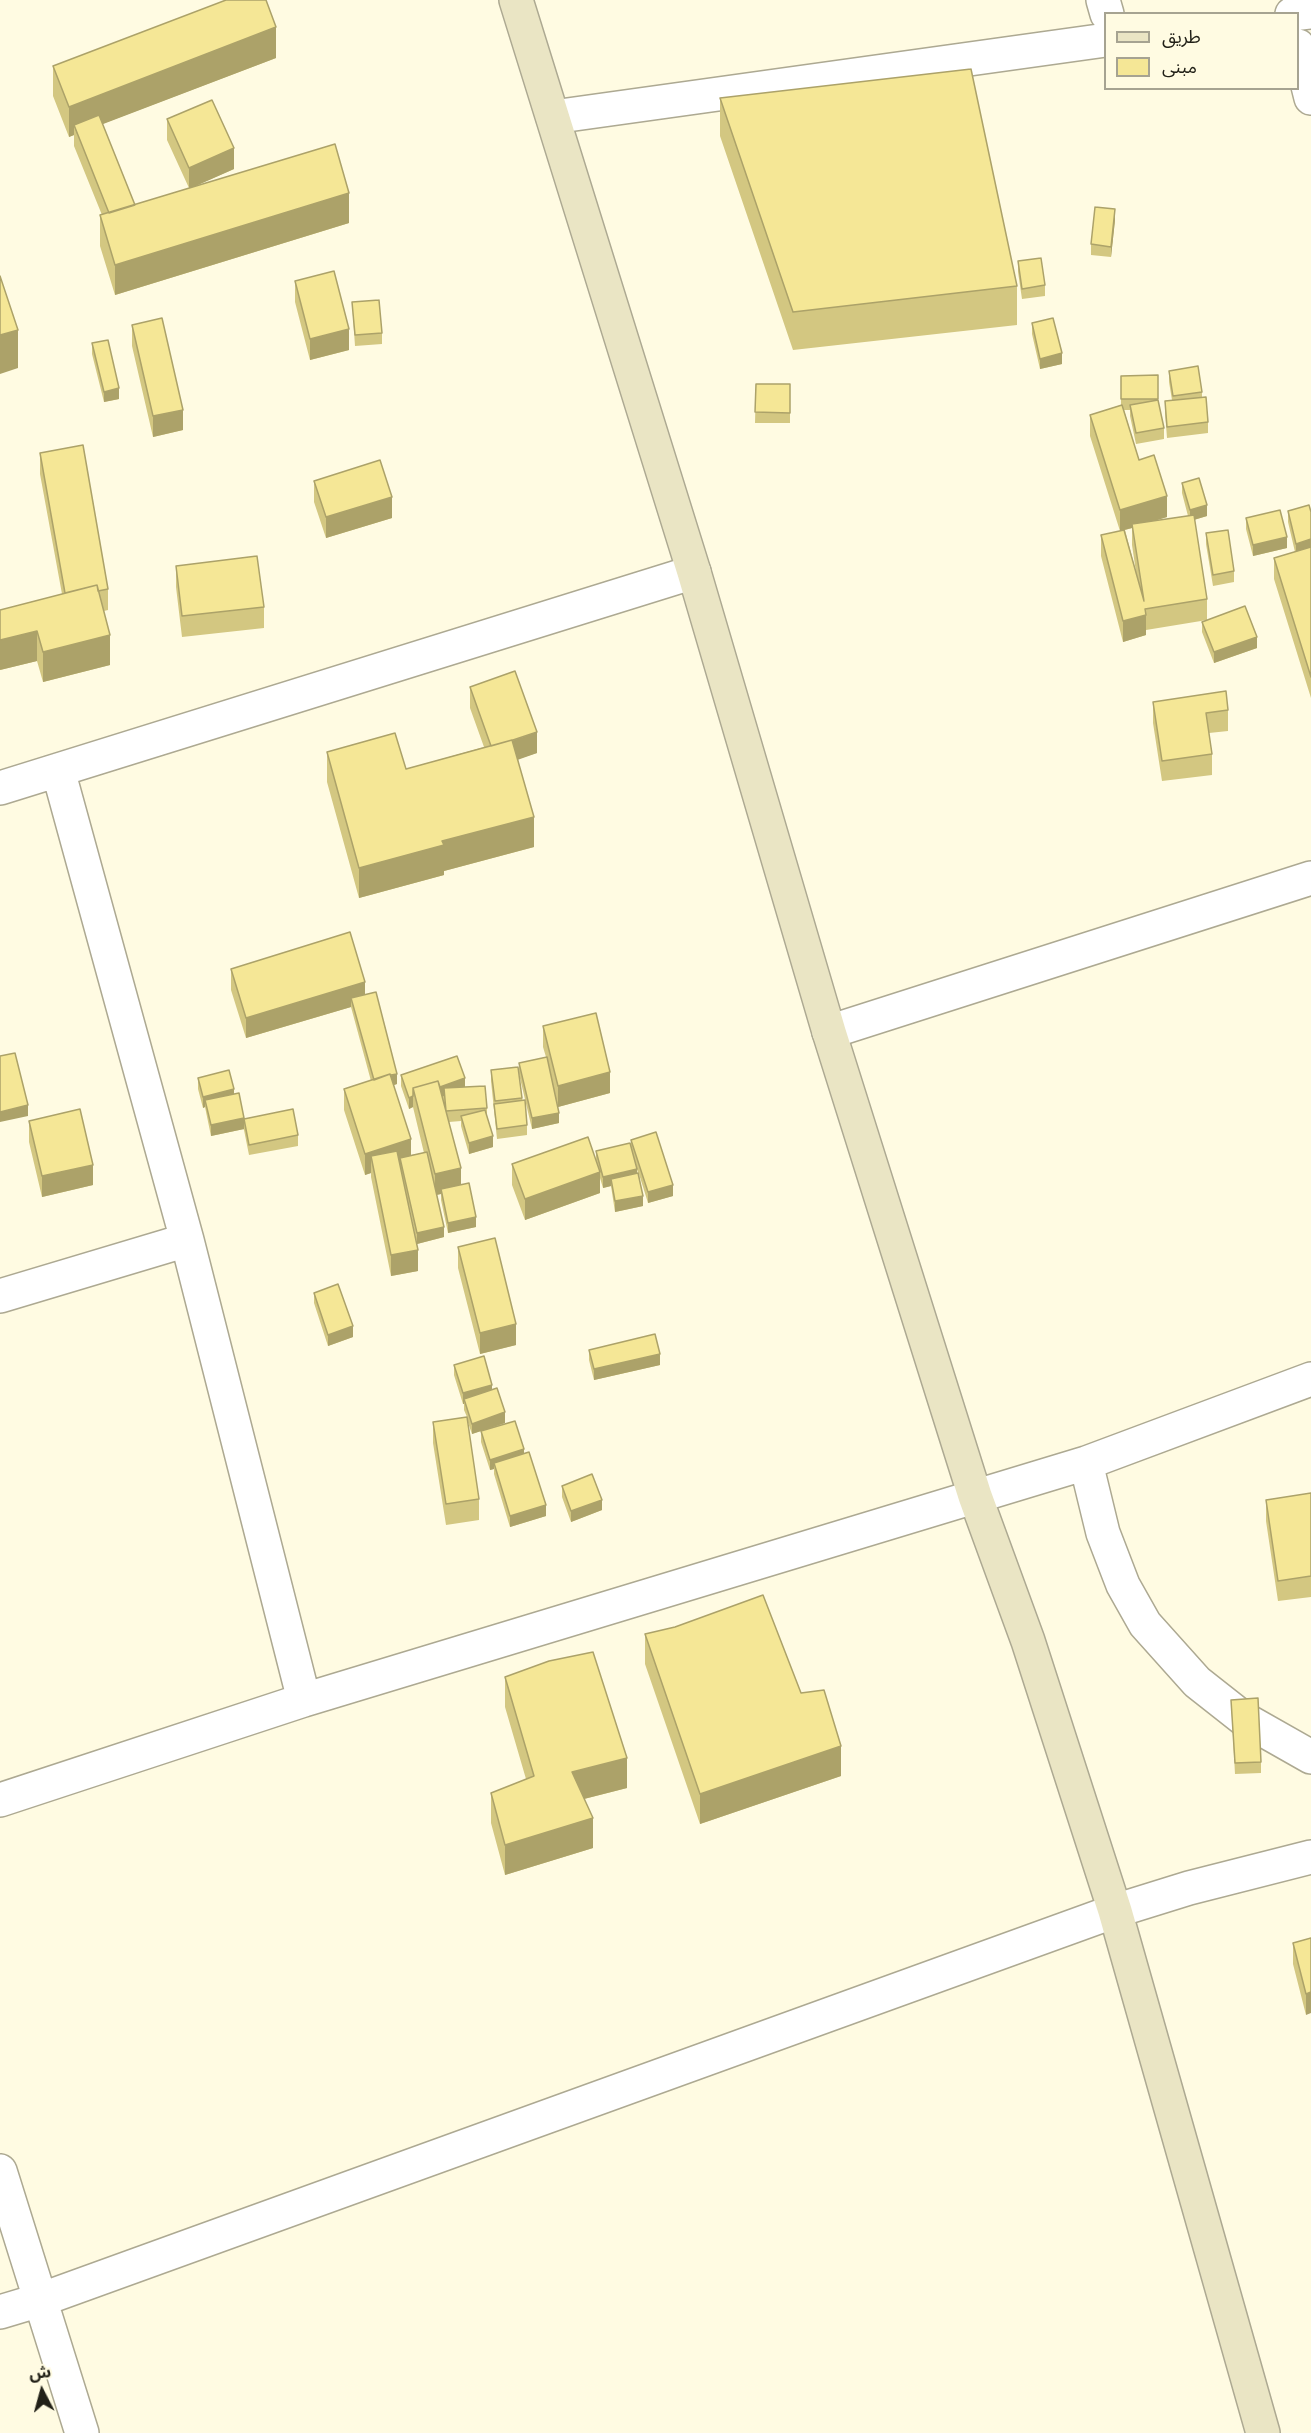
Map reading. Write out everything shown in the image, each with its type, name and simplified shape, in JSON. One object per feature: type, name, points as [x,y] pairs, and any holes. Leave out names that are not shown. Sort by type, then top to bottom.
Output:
[{"type":"main road","points":[[516,0],[694,572],[829,1032],[975,1497],[1028,1641],[1115,1911],[1263,2433]]},
{"type":"street","points":[[554,117],[1104,40]]},
{"type":"street","points":[[1299,50],[1311,99]]},
{"type":"street","points":[[0,788],[694,572]]},
{"type":"street","points":[[58,770],[188,1240],[304,1700]]},
{"type":"street","points":[[829,1032],[1311,878]]},
{"type":"street","points":[[0,1296],[188,1240]]},
{"type":"street","points":[[0,1800],[304,1700],[1086,1463],[1311,1379]]},
{"type":"street","points":[[1086,1463],[1103,1533],[1123,1585],[1145,1624],[1197,1682],[1244,1719],[1311,1756]]},
{"type":"street","points":[[0,2312],[40,2300],[1115,1911],[1190,1888],[1311,1857]]},
{"type":"street","points":[[0,2171],[82,2433]]},
{"type":"building","points":[[226,0],[266,0],[276,27],[69,107],[53,66]]},
{"type":"building","points":[[971,69],[1017,286],[793,312],[720,98]]},
{"type":"building","points":[[212,100],[234,148],[189,168],[167,119]]},
{"type":"building","points":[[99,115],[135,205],[109,213],[74,125]]},
{"type":"building","points":[[335,144],[349,193],[115,265],[100,215]]},
{"type":"building","points":[[1095,207],[1115,209],[1111,247],[1091,244]]},
{"type":"building","points":[[1041,258],[1045,285],[1022,289],[1018,261]]},
{"type":"building","points":[[334,271],[349,329],[310,339],[295,281]]},
{"type":"building","points":[[0,276],[18,330],[0,335]]},
{"type":"building","points":[[379,300],[382,333],[355,335],[352,302]]},
{"type":"building","points":[[162,318],[183,410],[153,416],[132,325]]},
{"type":"building","points":[[1053,318],[1062,353],[1040,359],[1032,323]]},
{"type":"building","points":[[108,340],[119,388],[104,392],[92,343]]},
{"type":"building","points":[[1198,366],[1202,392],[1173,396],[1169,371]]},
{"type":"building","points":[[1158,375],[1158,399],[1121,399],[1121,376]]},
{"type":"building","points":[[756,384],[790,384],[790,413],[755,412]]},
{"type":"building","points":[[1206,397],[1208,422],[1167,427],[1165,401]]},
{"type":"building","points":[[1158,400],[1164,428],[1136,433],[1130,405]]},
{"type":"building","points":[[1122,405],[1139,460],[1154,455],[1167,496],[1120,510],[1090,415]]},
{"type":"building","points":[[83,445],[108,589],[98,591],[97,585],[65,593],[40,453]]},
{"type":"building","points":[[380,460],[392,497],[326,517],[314,481]]},
{"type":"building","points":[[1199,478],[1207,505],[1190,510],[1182,483]]},
{"type":"building","points":[[1309,505],[1311,539],[1296,544],[1288,511]]},
{"type":"building","points":[[1280,510],[1287,537],[1253,545],[1246,518]]},
{"type":"building","points":[[1194,515],[1207,599],[1145,609],[1146,615],[1123,621],[1101,535],[1124,530],[1144,601],[1132,524]]},
{"type":"building","points":[[1228,530],[1234,571],[1213,575],[1206,533]]},
{"type":"building","points":[[1311,547],[1311,677],[1274,558]]},
{"type":"building","points":[[257,556],[264,607],[182,616],[176,566]]},
{"type":"building","points":[[97,585],[110,635],[43,652],[37,631],[0,640],[0,610]]},
{"type":"building","points":[[1245,606],[1257,637],[1214,652],[1202,622]]},
{"type":"building","points":[[515,671],[537,732],[491,746],[470,687]]},
{"type":"building","points":[[1226,691],[1228,710],[1206,713],[1212,754],[1162,761],[1153,702]]},
{"type":"building","points":[[395,733],[406,769],[512,740],[534,817],[442,841],[444,845],[359,868],[327,752]]},
{"type":"building","points":[[350,932],[365,982],[246,1018],[231,969]]},
{"type":"building","points":[[376,992],[397,1074],[374,1080],[351,998]]},
{"type":"building","points":[[596,1013],[610,1072],[558,1086],[543,1026]]},
{"type":"building","points":[[15,1053],[28,1105],[0,1112],[0,1056]]},
{"type":"building","points":[[457,1056],[465,1078],[440,1087],[438,1081],[413,1088],[413,1096],[409,1098],[401,1075]]},
{"type":"building","points":[[547,1057],[559,1113],[532,1118],[519,1063]]},
{"type":"building","points":[[518,1067],[522,1098],[495,1101],[491,1070]]},
{"type":"building","points":[[229,1070],[234,1089],[203,1097],[198,1078]]},
{"type":"building","points":[[390,1074],[411,1139],[365,1154],[344,1089]]},
{"type":"building","points":[[438,1081],[461,1168],[435,1174],[413,1088]]},
{"type":"building","points":[[485,1086],[487,1108],[446,1111],[444,1088]]},
{"type":"building","points":[[239,1093],[244,1118],[211,1125],[205,1100]]},
{"type":"building","points":[[525,1100],[527,1125],[497,1129],[494,1104]]},
{"type":"building","points":[[80,1109],[93,1165],[42,1176],[29,1121]]},
{"type":"building","points":[[293,1109],[298,1135],[249,1145],[244,1119]]},
{"type":"building","points":[[485,1110],[493,1136],[469,1143],[461,1116]]},
{"type":"building","points":[[656,1132],[673,1185],[648,1192],[631,1140]]},
{"type":"building","points":[[588,1137],[600,1172],[525,1199],[512,1164]]},
{"type":"building","points":[[630,1143],[637,1169],[603,1177],[596,1151]]},
{"type":"building","points":[[397,1151],[418,1250],[391,1255],[371,1156]]},
{"type":"building","points":[[427,1152],[444,1227],[417,1233],[400,1158]]},
{"type":"building","points":[[638,1173],[643,1196],[615,1201],[611,1179]]},
{"type":"building","points":[[469,1183],[476,1217],[448,1223],[441,1189]]},
{"type":"building","points":[[495,1238],[516,1324],[480,1333],[458,1247]]},
{"type":"building","points":[[338,1284],[353,1326],[328,1335],[314,1293]]},
{"type":"building","points":[[655,1334],[660,1354],[594,1369],[589,1350]]},
{"type":"building","points":[[484,1356],[492,1385],[463,1393],[454,1365]]},
{"type":"building","points":[[497,1388],[505,1412],[472,1424],[464,1399]]},
{"type":"building","points":[[467,1417],[479,1499],[446,1504],[433,1422]]},
{"type":"building","points":[[515,1421],[524,1449],[490,1460],[481,1431]]},
{"type":"building","points":[[529,1452],[546,1505],[510,1516],[494,1463]]},
{"type":"building","points":[[592,1474],[602,1500],[571,1511],[562,1486]]},
{"type":"building","points":[[1311,1493],[1311,1576],[1278,1581],[1266,1500]]},
{"type":"building","points":[[763,1595],[801,1693],[824,1690],[841,1746],[700,1794],[645,1634],[675,1627]]},
{"type":"building","points":[[593,1652],[627,1758],[572,1772],[593,1818],[505,1845],[491,1793],[534,1776],[505,1677],[549,1661]]},
{"type":"building","points":[[1258,1698],[1261,1762],[1235,1763],[1231,1700]]},
{"type":"building","points":[[1311,1938],[1311,1992],[1306,1994],[1293,1943]]}]
